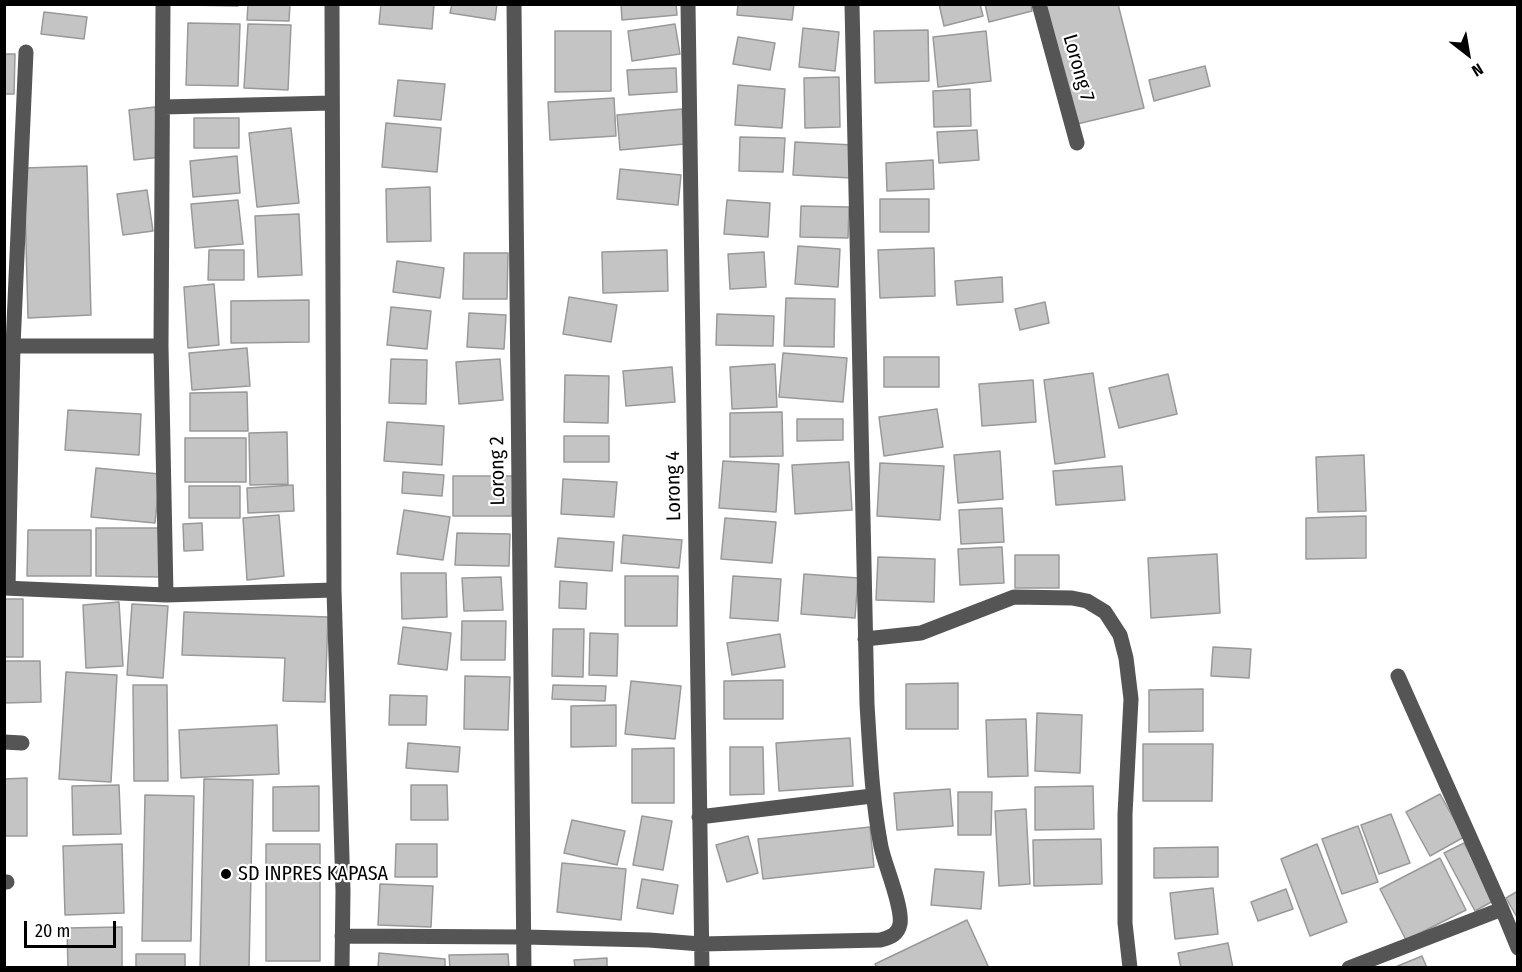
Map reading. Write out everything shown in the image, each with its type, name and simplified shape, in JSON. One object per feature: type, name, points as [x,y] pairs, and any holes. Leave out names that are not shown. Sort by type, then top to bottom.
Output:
[{"type":"street","points":[[163,4],[161,346],[166,595]]},
{"type":"street","points":[[332,4],[334,590],[342,968]]},
{"type":"street","name":"Lorong 2","points":[[514,4],[524,968]]},
{"type":"street","name":"Lorong 4","points":[[688,4],[702,968]]},
{"type":"street","points":[[342,936],[524,937],[649,940],[701,944],[880,940],[890,938],[897,932],[901,916],[882,850],[872,796],[867,704],[852,4]]},
{"type":"street","name":"Lorong 7","points":[[1039,4],[1077,143]]},
{"type":"street","points":[[26,52],[9,346],[6,588],[166,595],[334,590]]},
{"type":"street","points":[[164,107],[332,103]]},
{"type":"street","points":[[9,346],[161,346]]},
{"type":"street","points":[[866,639],[921,633],[1014,597],[1088,601],[1105,612],[1120,635],[1126,658],[1131,699],[1125,814],[1125,923],[1130,968]]},
{"type":"street","points":[[1398,676],[1518,948]]},
{"type":"street","points":[[4,742],[22,743]]},
{"type":"street","points":[[699,817],[872,796]]},
{"type":"street","points":[[1349,968],[1502,909]]},
{"type":"building","points":[[238,4],[238,6],[186,5]]},
{"type":"building","points":[[248,4],[290,4],[289,21],[247,20]]},
{"type":"building","points":[[381,4],[434,4],[432,29],[379,24]]},
{"type":"building","points":[[452,4],[497,4],[495,20],[450,13]]},
{"type":"building","points":[[621,4],[676,4],[677,15],[622,20]]},
{"type":"building","points":[[738,4],[794,4],[792,20],[737,15]]},
{"type":"building","points":[[939,4],[980,4],[983,16],[944,26]]},
{"type":"building","points":[[985,4],[1031,4],[1032,11],[989,22]]},
{"type":"building","points":[[1044,4],[1118,4],[1144,108],[1073,125]]},
{"type":"building","points":[[44,12],[87,17],[84,39],[41,34]]},
{"type":"building","points":[[188,23],[240,24],[238,86],[186,85]]},
{"type":"building","points":[[248,24],[291,25],[288,90],[244,88]]},
{"type":"building","points":[[675,24],[680,54],[632,61],[628,31]]},
{"type":"building","points":[[803,28],[839,32],[835,71],[799,67]]},
{"type":"building","points":[[928,30],[929,81],[875,83],[874,31]]},
{"type":"building","points":[[555,31],[611,31],[611,91],[555,92]]},
{"type":"building","points":[[986,31],[991,81],[938,87],[933,37]]},
{"type":"building","points":[[738,37],[775,43],[770,70],[733,64]]},
{"type":"building","points":[[4,54],[15,54],[14,94],[4,94]]},
{"type":"building","points":[[1205,66],[1210,86],[1154,101],[1149,80]]},
{"type":"building","points":[[676,68],[677,92],[629,95],[627,70]]},
{"type":"building","points":[[839,77],[840,127],[805,128],[804,78]]},
{"type":"building","points":[[398,80],[445,84],[441,120],[394,116]]},
{"type":"building","points":[[738,85],[785,89],[782,128],[735,125]]},
{"type":"building","points":[[970,89],[971,126],[934,127],[933,91]]},
{"type":"building","points":[[614,98],[616,136],[550,140],[548,102]]},
{"type":"building","points":[[155,107],[161,157],[134,160],[129,110]]},
{"type":"building","points":[[682,109],[685,144],[620,150],[617,115]]},
{"type":"building","points":[[194,118],[239,118],[239,148],[194,148]]},
{"type":"building","points":[[386,123],[441,128],[437,172],[382,167]]},
{"type":"building","points":[[291,128],[299,203],[257,207],[249,133]]},
{"type":"building","points":[[977,130],[979,160],[939,163],[937,132]]},
{"type":"building","points":[[740,137],[785,138],[783,172],[739,171]]},
{"type":"building","points":[[795,142],[853,145],[851,178],[793,175]]},
{"type":"building","points":[[237,156],[240,193],[193,197],[190,161]]},
{"type":"building","points":[[933,160],[934,189],[887,191],[886,163]]},
{"type":"building","points":[[87,166],[91,315],[28,318],[24,168]]},
{"type":"building","points":[[620,169],[681,175],[678,205],[617,199]]},
{"type":"building","points":[[430,187],[431,241],[387,242],[386,189]]},
{"type":"building","points":[[147,190],[153,231],[123,235],[117,194]]},
{"type":"building","points":[[880,199],[929,199],[929,232],[880,232]]},
{"type":"building","points":[[238,200],[243,244],[195,248],[191,204]]},
{"type":"building","points":[[727,200],[770,203],[768,237],[724,234]]},
{"type":"building","points":[[801,206],[849,207],[848,238],[800,237]]},
{"type":"building","points":[[299,214],[302,275],[258,277],[255,216]]},
{"type":"building","points":[[798,246],[840,249],[838,287],[795,284]]},
{"type":"building","points":[[934,248],[935,296],[880,298],[878,250]]},
{"type":"building","points":[[209,250],[244,250],[244,280],[208,280]]},
{"type":"building","points":[[667,250],[668,291],[603,293],[602,252]]},
{"type":"building","points":[[764,252],[766,287],[730,289],[728,254]]},
{"type":"building","points":[[464,253],[508,253],[507,299],[463,299]]},
{"type":"building","points":[[397,261],[444,268],[440,298],[393,292]]},
{"type":"building","points":[[1002,277],[1003,302],[957,305],[955,281]]},
{"type":"building","points":[[214,284],[219,345],[188,348],[184,287]]},
{"type":"building","points":[[569,297],[617,305],[611,342],[563,334]]},
{"type":"building","points":[[786,298],[835,299],[834,347],[784,346]]},
{"type":"building","points":[[309,300],[309,342],[231,343],[231,301]]},
{"type":"building","points":[[1045,302],[1049,323],[1020,330],[1015,309]]},
{"type":"building","points":[[391,307],[431,311],[427,349],[387,345]]},
{"type":"building","points":[[469,313],[506,315],[504,349],[467,347]]},
{"type":"building","points":[[717,314],[774,316],[773,346],[716,345]]},
{"type":"building","points":[[247,348],[250,386],[192,390],[189,353]]},
{"type":"building","points":[[783,353],[847,358],[843,402],[779,397]]},
{"type":"building","points":[[884,357],[939,357],[939,387],[884,387]]},
{"type":"building","points":[[391,359],[427,360],[426,404],[389,403]]},
{"type":"building","points":[[500,359],[503,400],[459,404],[456,362]]},
{"type":"building","points":[[775,364],[777,407],[732,409],[730,367]]},
{"type":"building","points":[[672,367],[675,402],[626,406],[623,371]]},
{"type":"building","points":[[1093,373],[1105,457],[1055,464],[1044,380]]},
{"type":"building","points":[[1168,374],[1177,414],[1119,428],[1109,388]]},
{"type":"building","points":[[565,375],[609,376],[608,423],[564,422]]},
{"type":"building","points":[[1033,380],[1036,422],[982,426],[979,384]]},
{"type":"building","points":[[247,392],[248,431],[190,431],[190,393]]},
{"type":"building","points":[[937,409],[943,447],[884,456],[879,417]]},
{"type":"building","points":[[68,410],[141,414],[139,455],[65,450]]},
{"type":"building","points":[[782,412],[783,456],[730,457],[730,413]]},
{"type":"building","points":[[797,419],[843,419],[843,440],[797,441]]},
{"type":"building","points":[[387,422],[444,426],[442,465],[384,461]]},
{"type":"building","points":[[287,432],[288,484],[250,485],[249,433]]},
{"type":"building","points":[[564,436],[609,436],[609,462],[564,462]]},
{"type":"building","points":[[185,438],[246,438],[246,482],[185,482]]},
{"type":"building","points":[[1000,451],[1003,499],[958,503],[954,455]]},
{"type":"building","points":[[1364,455],[1366,511],[1318,512],[1316,457]]},
{"type":"building","points":[[723,461],[779,464],[776,512],[719,508]]},
{"type":"building","points":[[849,462],[852,510],[795,514],[792,465]]},
{"type":"building","points":[[880,463],[944,466],[940,520],[877,516]]},
{"type":"building","points":[[1122,466],[1125,500],[1056,505],[1053,471]]},
{"type":"building","points":[[96,468],[160,474],[155,523],[91,517]]},
{"type":"building","points":[[403,472],[444,475],[442,496],[402,493]]},
{"type":"building","points":[[453,476],[513,476],[512,516],[453,516]]},
{"type":"building","points":[[563,479],[617,482],[614,517],[561,514]]},
{"type":"building","points":[[293,485],[294,511],[248,513],[247,488]]},
{"type":"building","points":[[189,486],[240,486],[240,518],[189,518]]},
{"type":"building","points":[[1002,508],[1004,542],[961,544],[959,510]]},
{"type":"building","points":[[404,510],[450,517],[443,560],[397,554]]},
{"type":"building","points":[[279,515],[284,576],[247,580],[243,518]]},
{"type":"building","points":[[1366,516],[1366,558],[1306,559],[1306,518]]},
{"type":"building","points":[[725,518],[776,522],[772,563],[721,559]]},
{"type":"building","points":[[202,523],[203,550],[184,551],[183,524]]},
{"type":"building","points":[[96,528],[160,528],[160,577],[96,576]]},
{"type":"building","points":[[28,530],[91,530],[91,576],[27,576]]},
{"type":"building","points":[[457,533],[510,534],[509,566],[455,565]]},
{"type":"building","points":[[623,535],[682,540],[679,568],[621,563]]},
{"type":"building","points":[[558,538],[614,542],[612,571],[555,567]]},
{"type":"building","points":[[1002,547],[1004,583],[960,585],[958,549]]},
{"type":"building","points":[[1217,554],[1220,613],[1151,618],[1148,558]]},
{"type":"building","points":[[1015,555],[1059,555],[1059,588],[1015,588]]},
{"type":"building","points":[[878,557],[935,559],[934,602],[876,600]]},
{"type":"building","points":[[401,573],[446,573],[447,617],[402,619]]},
{"type":"building","points":[[804,574],[858,578],[855,618],[801,614]]},
{"type":"building","points":[[625,576],[678,576],[677,626],[625,626]]},
{"type":"building","points":[[733,576],[781,579],[778,621],[730,618]]},
{"type":"building","points":[[501,577],[503,610],[464,611],[462,578]]},
{"type":"building","points":[[560,581],[587,583],[586,609],[559,608]]},
{"type":"building","points":[[4,599],[23,599],[23,657],[4,657]]},
{"type":"building","points":[[119,602],[123,666],[86,668],[83,605]]},
{"type":"building","points":[[132,604],[168,606],[163,678],[127,675]]},
{"type":"building","points":[[184,612],[328,617],[325,702],[283,701],[285,658],[182,655]]},
{"type":"building","points":[[462,621],[506,621],[505,660],[461,660]]},
{"type":"building","points":[[403,627],[451,633],[447,670],[398,664]]},
{"type":"building","points":[[553,629],[584,629],[583,677],[552,676]]},
{"type":"building","points":[[590,633],[618,634],[617,676],[589,675]]},
{"type":"building","points":[[780,634],[785,667],[732,675],[727,643]]},
{"type":"building","points":[[1213,647],[1251,649],[1249,678],[1211,676]]},
{"type":"building","points":[[4,661],[40,661],[41,702],[4,703]]},
{"type":"building","points":[[66,672],[117,675],[111,782],[59,779]]},
{"type":"building","points":[[465,676],[510,677],[508,730],[464,729]]},
{"type":"building","points":[[783,680],[783,719],[724,719],[724,681]]},
{"type":"building","points":[[631,681],[681,686],[675,739],[625,734]]},
{"type":"building","points":[[958,683],[958,729],[906,729],[906,684]]},
{"type":"building","points":[[133,685],[167,685],[168,781],[134,781]]},
{"type":"building","points":[[553,685],[606,686],[605,701],[552,699]]},
{"type":"building","points":[[1203,689],[1203,731],[1149,732],[1149,690]]},
{"type":"building","points":[[390,695],[427,696],[426,725],[389,725]]},
{"type":"building","points":[[616,705],[616,746],[571,747],[571,706]]},
{"type":"building","points":[[1037,713],[1082,715],[1080,773],[1035,771]]},
{"type":"building","points":[[1026,719],[1028,776],[988,777],[986,720]]},
{"type":"building","points":[[277,725],[279,774],[181,778],[179,730]]},
{"type":"building","points":[[850,738],[853,786],[779,791],[776,743]]},
{"type":"building","points":[[408,743],[460,747],[458,772],[406,768]]},
{"type":"building","points":[[1143,744],[1213,744],[1212,801],[1143,801]]},
{"type":"building","points":[[730,747],[763,747],[764,794],[730,795]]},
{"type":"building","points":[[674,748],[674,803],[632,803],[632,749]]},
{"type":"building","points":[[27,778],[27,836],[4,836],[4,779]]},
{"type":"building","name":"SD INPRES KAPASA","points":[[204,779],[253,780],[249,968],[200,968]]},
{"type":"building","points":[[119,785],[121,834],[73,835],[72,786]]},
{"type":"building","points":[[411,785],[447,785],[448,820],[411,820]]},
{"type":"building","points":[[319,786],[319,831],[273,831],[273,787]]},
{"type":"building","points":[[1093,786],[1094,829],[1035,830],[1035,787]]},
{"type":"building","points":[[950,789],[953,826],[897,830],[894,793]]},
{"type":"building","points":[[958,792],[992,792],[991,835],[958,835]]},
{"type":"building","points":[[1440,794],[1464,837],[1430,856],[1406,812]]},
{"type":"building","points":[[145,795],[194,796],[191,941],[142,941]]},
{"type":"building","points":[[1026,809],[1030,884],[999,886],[995,811]]},
{"type":"building","points":[[1391,814],[1410,863],[1379,874],[1361,825]]},
{"type":"building","points":[[642,816],[672,821],[663,870],[633,865]]},
{"type":"building","points":[[572,820],[625,831],[617,865],[564,853]]},
{"type":"building","points":[[1358,826],[1378,882],[1342,894],[1322,839]]},
{"type":"building","points":[[870,827],[874,867],[763,879],[758,839]]},
{"type":"building","points":[[748,836],[758,873],[727,882],[716,845]]},
{"type":"building","points":[[1101,839],[1102,884],[1034,886],[1033,840]]},
{"type":"building","points":[[1464,843],[1495,900],[1475,911],[1444,853]]},
{"type":"building","points":[[122,844],[124,913],[65,915],[63,846]]},
{"type":"building","points":[[266,844],[320,844],[320,961],[266,961]]},
{"type":"building","points":[[396,844],[437,844],[437,877],[395,877]]},
{"type":"building","points":[[1317,844],[1347,922],[1310,936],[1281,859]]},
{"type":"building","points":[[1218,847],[1218,877],[1154,878],[1154,848]]},
{"type":"building","points":[[1440,858],[1466,910],[1406,940],[1380,889]]},
{"type":"building","points":[[562,863],[626,869],[621,920],[557,912]]},
{"type":"building","points":[[935,869],[984,872],[981,909],[931,905]]},
{"type":"building","points":[[642,879],[678,885],[673,914],[637,908]]},
{"type":"building","points":[[380,884],[433,886],[431,927],[378,925]]},
{"type":"building","points":[[1213,888],[1218,934],[1175,939],[1170,893]]},
{"type":"building","points":[[1286,889],[1293,909],[1258,921],[1251,902]]},
{"type":"building","points":[[1518,891],[1518,919],[1506,898]]},
{"type":"building","points":[[967,920],[989,968],[877,968],[875,964]]},
{"type":"building","points":[[122,927],[122,968],[68,968],[67,928]]},
{"type":"building","points":[[1228,943],[1233,968],[1181,968],[1178,953]]},
{"type":"building","points":[[379,953],[445,959],[445,968],[378,968]]},
{"type":"building","points":[[136,954],[185,954],[185,968],[136,968]]},
{"type":"building","points":[[508,954],[509,968],[450,968],[449,955]]},
{"type":"building","points":[[1422,956],[1427,968],[1393,968]]},
{"type":"building","points":[[607,958],[607,968],[575,968],[574,960]]},
{"type":"place","name":"SD INPRES KAPASA","points":[[226,874]]}]
